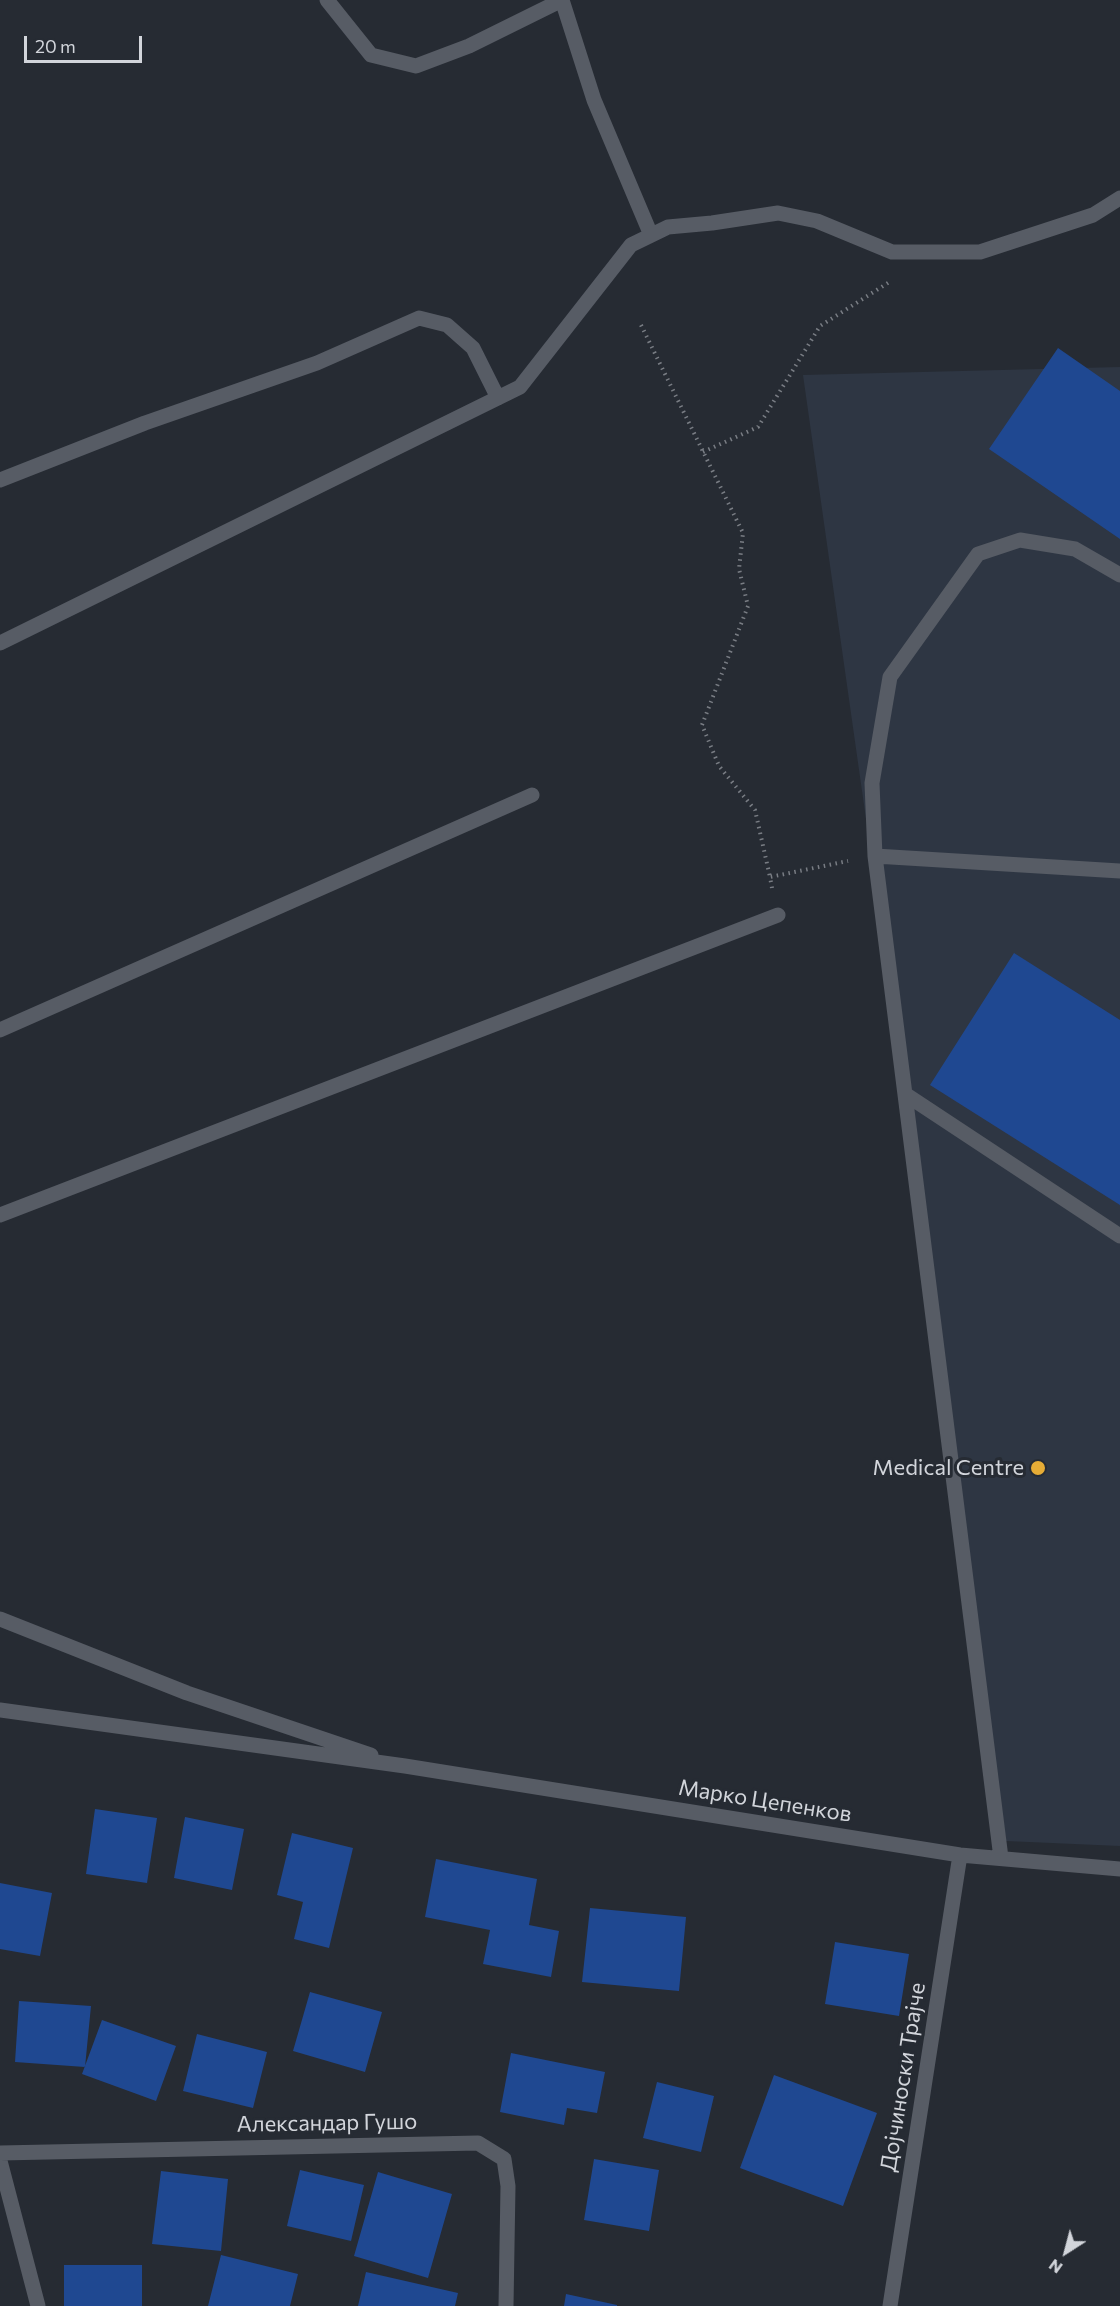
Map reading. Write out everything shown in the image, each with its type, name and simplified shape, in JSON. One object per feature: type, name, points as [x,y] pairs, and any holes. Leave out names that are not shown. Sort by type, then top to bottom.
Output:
[{"type":"street","points":[[327,0],[371,55],[416,66],[469,46],[562,0],[594,100],[651,235]]},
{"type":"street","points":[[0,643],[520,387],[631,245],[668,227],[778,213],[817,221],[892,252],[980,252],[1093,215],[1120,198]]},
{"type":"street","points":[[0,480],[145,423],[317,363],[419,318],[447,325],[473,348],[498,398]]},
{"type":"street","points":[[1001,1858],[875,855],[872,783],[890,677],[978,554],[1020,540],[1075,549],[1120,575]]},
{"type":"street","points":[[0,1030],[532,795]]},
{"type":"street","points":[[875,855],[1120,871]]},
{"type":"street","points":[[0,1215],[778,915]]},
{"type":"street","points":[[905,1094],[1120,1236]]},
{"type":"street","points":[[0,1619],[187,1693],[405,1766]]},
{"type":"street","points":[[0,1710],[405,1766]]},
{"type":"street","name":"Марко Цепенков","points":[[405,1766],[960,1855],[1120,1869]]},
{"type":"street","name":"Дојчиноски Трајче","points":[[890,2306],[960,1855]]},
{"type":"street","name":"Александар Гушо","points":[[0,2153],[478,2143],[504,2159],[508,2186],[506,2306]]},
{"type":"street","points":[[0,2161],[38,2306]]},
{"type":"path","points":[[703,452],[758,427],[820,326],[896,279]]},
{"type":"path","points":[[641,325],[743,533],[739,569],[748,606],[702,725],[719,766],[755,810],[778,915]]},
{"type":"path","points":[[770,877],[875,855]]},
{"type":"shaded area","name":"Medical Centre","points":[[1120,367],[1120,1846],[1006,1841],[905,1094],[803,375]]},
{"type":"building","points":[[1058,348],[1120,391],[1120,539],[989,449]]},
{"type":"building","points":[[1014,953],[1120,1020],[1120,1205],[930,1085]]},
{"type":"building","points":[[95,1809],[157,1818],[147,1883],[86,1874]]},
{"type":"building","points":[[185,1817],[244,1829],[232,1890],[174,1878]]},
{"type":"building","points":[[292,1833],[353,1848],[329,1948],[294,1939],[303,1902],[277,1895]]},
{"type":"building","points":[[436,1859],[537,1879],[529,1925],[559,1931],[551,1977],[483,1964],[490,1930],[425,1917]]},
{"type":"building","points":[[0,1883],[52,1893],[40,1956],[0,1949]]},
{"type":"building","points":[[590,1908],[686,1917],[679,1991],[582,1982]]},
{"type":"building","points":[[835,1942],[909,1954],[899,2016],[825,2004]]},
{"type":"building","points":[[310,1992],[382,2012],[365,2072],[293,2051]]},
{"type":"building","points":[[19,2001],[91,2006],[85,2067],[15,2062]]},
{"type":"building","points":[[102,2020],[176,2046],[156,2101],[82,2074]]},
{"type":"building","points":[[197,2034],[267,2052],[253,2108],[183,2091]]},
{"type":"building","points":[[511,2053],[605,2072],[597,2113],[567,2108],[564,2125],[500,2112]]},
{"type":"building","points":[[774,2075],[877,2113],[843,2206],[740,2168]]},
{"type":"building","points":[[657,2082],[714,2096],[701,2152],[643,2138]]},
{"type":"building","points":[[594,2159],[659,2170],[649,2231],[584,2220]]},
{"type":"building","points":[[300,2170],[364,2185],[351,2241],[287,2226]]},
{"type":"building","points":[[161,2171],[228,2179],[221,2251],[152,2244]]},
{"type":"building","points":[[378,2172],[452,2194],[428,2278],[354,2256]]},
{"type":"building","points":[[221,2255],[298,2274],[290,2306],[208,2306]]},
{"type":"building","points":[[64,2265],[142,2265],[142,2306],[64,2306]]},
{"type":"building","points":[[366,2272],[458,2293],[455,2306],[358,2306]]},
{"type":"building","points":[[566,2294],[617,2305],[617,2306],[564,2306]]},
{"type":"place","name":"Medical Centre","points":[[1038,1468]]}]
